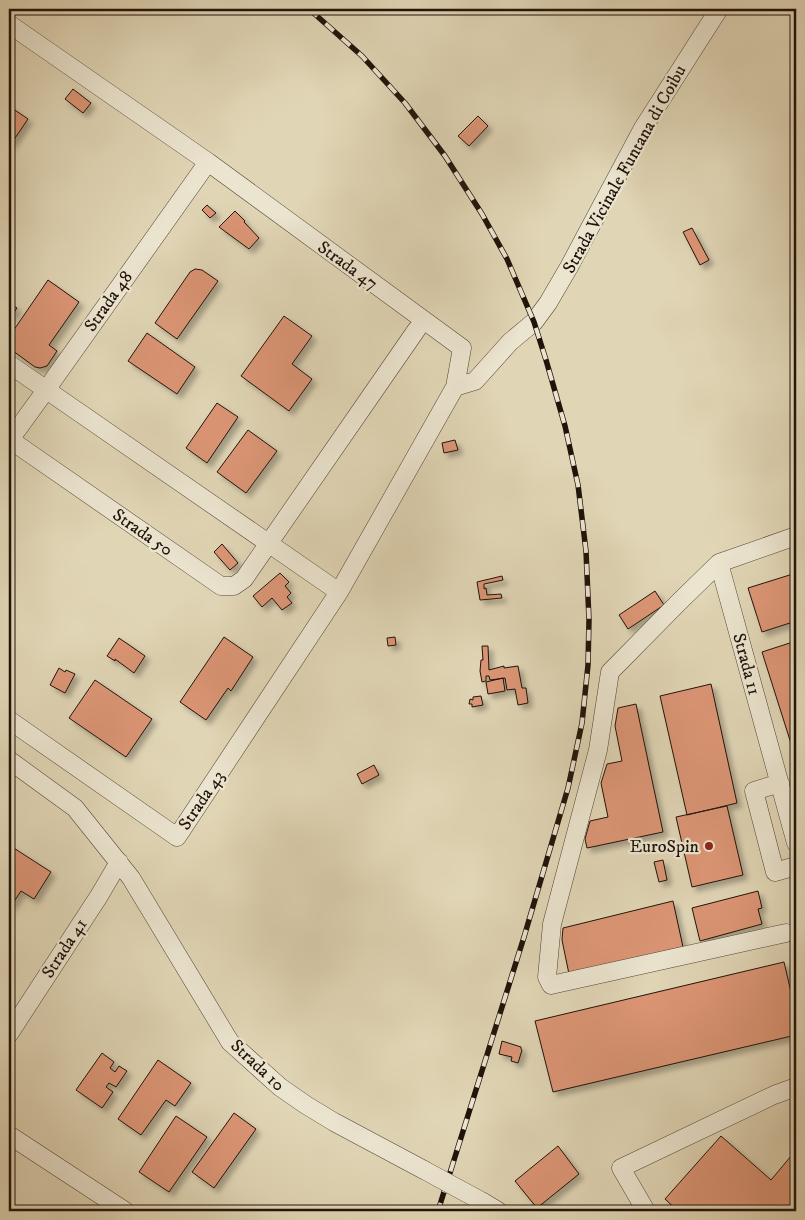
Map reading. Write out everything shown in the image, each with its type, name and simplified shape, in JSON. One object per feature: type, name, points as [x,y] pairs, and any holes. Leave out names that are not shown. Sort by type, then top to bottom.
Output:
[{"type":"street","name":"Strada Vicinale Funtana di Coibu","points":[[455,387],[476,382],[510,342],[534,322],[548,303],[643,128],[719,9]]},
{"type":"street","name":"Strada 47","points":[[9,24],[208,162],[462,348],[455,387],[339,592]]},
{"type":"street","name":"Strada 48","points":[[9,440],[208,162]]},
{"type":"street","name":"Strada 50","points":[[9,440],[221,586],[234,586],[244,579],[269,544],[417,329]]},
{"type":"street","points":[[9,364],[339,592]]},
{"type":"street","points":[[786,933],[551,985],[547,977],[552,924],[598,750],[610,672],[720,563],[796,536]]},
{"type":"street","name":"Strada 11","points":[[720,563],[796,843]]},
{"type":"street","name":"Strada 43","points":[[9,720],[176,837],[339,592]]},
{"type":"street","name":"Strada 10","points":[[9,760],[75,808],[98,835],[131,878],[230,1042],[280,1087],[306,1105],[498,1211]]},
{"type":"street","name":"Strada 10","points":[[9,770],[98,835]]},
{"type":"street","points":[[780,784],[754,790],[776,872],[796,866]]},
{"type":"street","name":"Strada 41","points":[[9,1034],[99,896],[118,862]]},
{"type":"street","points":[[646,1211],[621,1168],[774,1095],[796,1087]]},
{"type":"street","points":[[9,1135],[125,1211]]},
{"type":"building","points":[[73,89],[91,103],[83,113],[65,99]]},
{"type":"building","points":[[9,106],[28,119],[9,147]]},
{"type":"building","points":[[478,116],[488,126],[469,146],[458,136]]},
{"type":"building","points":[[207,205],[216,213],[210,218],[202,210]]},
{"type":"building","points":[[235,211],[259,238],[249,249],[219,227]]},
{"type":"building","points":[[692,228],[709,260],[700,265],[683,232]]},
{"type":"building","points":[[195,269],[202,270],[218,281],[177,339],[155,323],[190,272]]},
{"type":"building","points":[[48,280],[79,302],[49,345],[57,351],[47,366],[40,368],[35,367],[9,348],[9,337]]},
{"type":"building","points":[[9,303],[17,308],[9,320]]},
{"type":"building","points":[[284,316],[312,336],[292,364],[312,379],[289,411],[241,376]]},
{"type":"building","points":[[147,333],[195,367],[177,394],[128,361]]},
{"type":"building","points":[[217,403],[238,417],[207,463],[186,448]]},
{"type":"building","points":[[248,430],[277,451],[246,493],[217,472]]},
{"type":"building","points":[[455,440],[458,450],[444,453],[442,443]]},
{"type":"building","points":[[222,544],[238,563],[230,570],[214,552]]},
{"type":"building","points":[[280,573],[289,582],[285,586],[291,593],[287,597],[292,603],[282,610],[272,598],[262,607],[253,596]]},
{"type":"building","points":[[796,573],[796,621],[762,632],[748,588]]},
{"type":"building","points":[[502,576],[503,580],[484,584],[484,589],[486,588],[487,595],[501,594],[502,598],[480,600],[477,582]]},
{"type":"building","points":[[655,591],[664,605],[628,629],[619,615]]},
{"type":"building","points":[[224,637],[253,657],[231,691],[228,688],[206,720],[180,702]]},
{"type":"building","points":[[395,637],[396,645],[388,646],[387,638]]},
{"type":"building","points":[[119,638],[145,656],[134,673],[115,659],[115,661],[107,656]]},
{"type":"building","points":[[796,641],[796,756],[795,756],[762,652]]},
{"type":"building","points":[[482,646],[488,646],[489,670],[504,666],[504,668],[518,666],[522,688],[526,688],[528,703],[518,705],[515,689],[507,690],[505,678],[490,680],[489,676],[486,676],[486,681],[482,682],[480,671],[481,660],[483,660]]},
{"type":"building","points":[[59,668],[65,672],[66,670],[75,674],[65,693],[50,685]]},
{"type":"building","points":[[503,678],[505,691],[488,694],[486,682]]},
{"type":"building","points":[[95,680],[152,719],[126,757],[69,718]]},
{"type":"building","points":[[711,684],[737,803],[687,815],[660,696]]},
{"type":"building","points":[[481,696],[483,705],[472,707],[472,704],[469,704],[470,699],[473,700],[473,697]]},
{"type":"building","points":[[636,704],[663,832],[587,848],[585,839],[590,821],[608,817],[601,783],[607,764],[622,761],[615,726],[618,708]]},
{"type":"building","points":[[374,765],[379,775],[362,784],[357,774]]},
{"type":"building","name":"EuroSpin","points":[[727,806],[743,875],[692,887],[676,817]]},
{"type":"building","points":[[9,845],[51,872],[34,899],[21,891],[9,909]]},
{"type":"building","points":[[663,860],[667,880],[659,882],[654,862]]},
{"type":"building","points":[[758,891],[762,908],[758,909],[762,924],[700,941],[692,908]]},
{"type":"building","points":[[673,901],[683,947],[569,974],[562,940],[563,928]]},
{"type":"building","points":[[784,962],[796,1014],[796,1035],[553,1092],[535,1021]]},
{"type":"building","points":[[502,1041],[521,1047],[522,1050],[518,1063],[511,1061],[512,1057],[499,1054]]},
{"type":"building","points":[[102,1053],[114,1062],[110,1068],[115,1072],[119,1066],[127,1071],[116,1087],[109,1083],[106,1087],[113,1092],[102,1108],[76,1090]]},
{"type":"building","points":[[158,1060],[191,1083],[175,1106],[166,1100],[141,1135],[118,1119]]},
{"type":"building","points":[[234,1113],[256,1129],[214,1188],[192,1172]]},
{"type":"building","points":[[176,1116],[207,1137],[169,1192],[139,1172]]},
{"type":"building","points":[[721,1136],[771,1180],[796,1150],[796,1211],[678,1211],[665,1199]]},
{"type":"building","points":[[558,1146],[579,1174],[537,1208],[515,1181]]},
{"type":"railway","points":[[309,9],[362,56],[405,103],[445,156],[482,214],[507,259],[534,322],[565,426],[578,485],[586,551],[589,620],[588,665],[582,723],[568,788],[524,937],[438,1211]]},
{"type":"place","name":"EuroSpin","points":[[709,846]]}]
